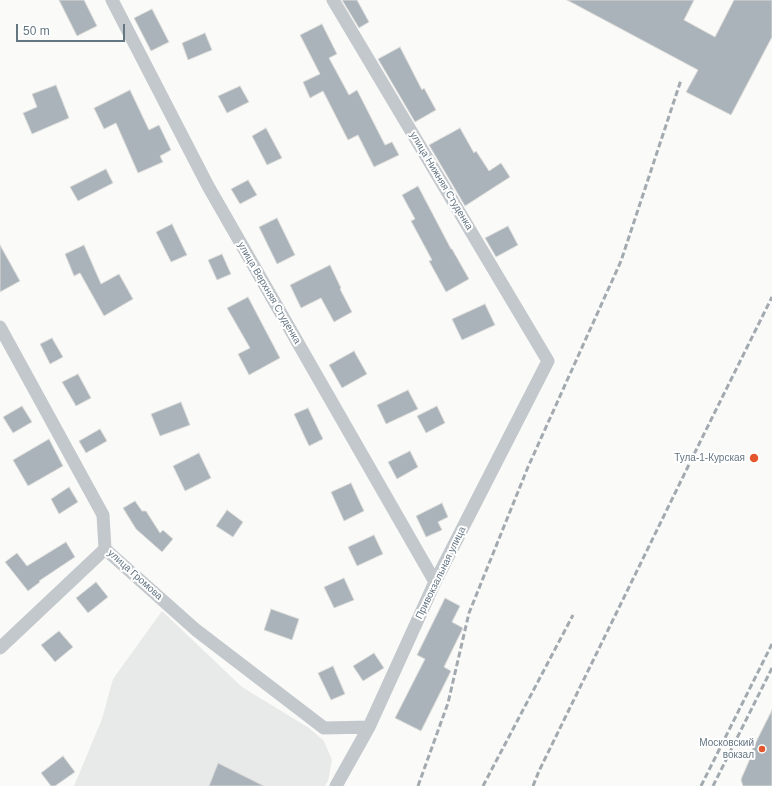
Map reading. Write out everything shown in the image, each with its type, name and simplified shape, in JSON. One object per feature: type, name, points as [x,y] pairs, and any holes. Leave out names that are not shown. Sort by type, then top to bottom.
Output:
[{"type":"street","name":"улица Верхняя Cтуденка","points":[[112,0],[208,186],[435,582]]},
{"type":"street","name":"улица Нижняя Cтуденкa","points":[[333,0],[548,361]]},
{"type":"street","name":"улица Громова","points":[[0,327],[103,515],[105,549],[196,630],[324,728],[369,727]]},
{"type":"street","name":"Привокзальная улица","points":[[336,786],[369,727],[435,582],[548,361]]},
{"type":"street","points":[[0,648],[105,549]]},
{"type":"shaded area","points":[[162,611],[242,687],[309,728],[324,741],[332,760],[328,781],[325,786],[74,786],[102,719],[113,679]]},
{"type":"building","points":[[59,0],[84,0],[97,26],[77,36]]},
{"type":"building","points":[[342,0],[357,0],[369,22],[359,28]]},
{"type":"building","points":[[567,0],[694,0],[684,20],[715,37],[734,0],[772,0],[772,37],[731,115],[686,92],[698,70]]},
{"type":"building","points":[[152,9],[169,42],[151,51],[134,18]]},
{"type":"building","points":[[322,24],[337,54],[329,58],[349,95],[357,90],[385,145],[392,142],[399,155],[374,167],[358,135],[348,140],[323,91],[310,98],[303,82],[320,74],[300,35]]},
{"type":"building","points":[[205,33],[212,50],[188,60],[182,43]]},
{"type":"building","points":[[400,47],[422,90],[424,88],[436,110],[415,122],[378,59]]},
{"type":"building","points":[[56,85],[69,118],[32,134],[23,113],[37,107],[32,94]]},
{"type":"building","points":[[240,86],[249,102],[227,113],[218,96]]},
{"type":"building","points":[[130,90],[149,130],[159,125],[171,150],[160,156],[163,162],[138,173],[116,123],[104,129],[94,108]]},
{"type":"building","points":[[266,128],[282,158],[267,165],[252,136]]},
{"type":"building","points":[[460,128],[474,153],[476,151],[489,171],[501,163],[510,177],[465,206],[429,145]]},
{"type":"building","points":[[106,169],[113,183],[78,201],[70,187]]},
{"type":"building","points":[[248,180],[257,195],[240,204],[231,189]]},
{"type":"building","points":[[418,186],[451,249],[469,279],[446,292],[429,261],[432,260],[411,221],[415,219],[402,195]]},
{"type":"building","points":[[277,218],[295,255],[277,264],[259,227]]},
{"type":"building","points":[[172,224],[187,255],[171,262],[156,232]]},
{"type":"building","points":[[508,226],[518,245],[496,257],[485,238]]},
{"type":"building","points":[[0,245],[20,281],[0,292]]},
{"type":"building","points":[[84,245],[101,284],[119,274],[133,299],[104,316],[80,273],[74,276],[65,254]]},
{"type":"building","points":[[222,254],[231,274],[217,280],[208,260]]},
{"type":"building","points":[[330,265],[352,312],[334,322],[321,298],[301,308],[290,285]]},
{"type":"building","points":[[248,297],[280,358],[249,375],[238,354],[250,348],[227,308]]},
{"type":"building","points":[[485,304],[495,325],[462,340],[452,319]]},
{"type":"building","points":[[52,338],[63,357],[50,364],[40,344]]},
{"type":"building","points":[[354,351],[367,374],[342,388],[329,365]]},
{"type":"building","points":[[78,374],[91,398],[76,406],[62,382]]},
{"type":"building","points":[[408,390],[418,409],[386,424],[377,405]]},
{"type":"building","points":[[181,402],[190,425],[160,436],[151,414]]},
{"type":"building","points":[[22,406],[32,422],[13,433],[3,417]]},
{"type":"building","points":[[437,406],[445,423],[426,433],[417,416]]},
{"type":"building","points":[[308,408],[323,439],[309,446],[294,414]]},
{"type":"building","points":[[100,429],[107,441],[86,453],[79,441]]},
{"type":"building","points":[[49,439],[63,466],[28,486],[13,460]]},
{"type":"building","points":[[410,451],[418,467],[397,479],[388,462]]},
{"type":"building","points":[[199,453],[211,478],[185,491],[173,466]]},
{"type":"building","points":[[351,483],[364,511],[344,521],[331,492]]},
{"type":"building","points":[[69,487],[78,502],[59,514],[51,499]]},
{"type":"building","points":[[135,501],[142,511],[146,511],[160,533],[163,530],[173,539],[162,552],[136,529],[123,508]]},
{"type":"building","points":[[442,503],[448,517],[438,522],[442,530],[426,537],[416,516]]},
{"type":"building","points":[[227,510],[243,522],[233,537],[216,526]]},
{"type":"building","points":[[374,535],[383,554],[357,566],[348,547]]},
{"type":"building","points":[[66,542],[75,557],[39,581],[40,582],[28,591],[5,562],[17,553],[27,566]]},
{"type":"building","points":[[344,578],[354,600],[334,608],[324,587]]},
{"type":"building","points":[[96,582],[108,597],[88,613],[76,598]]},
{"type":"building","points":[[445,598],[460,606],[452,622],[463,628],[444,667],[451,671],[421,731],[395,718],[425,659],[417,655]]},
{"type":"building","points":[[271,609],[299,619],[292,640],[264,630]]},
{"type":"building","points":[[59,631],[73,647],[55,662],[41,645]]},
{"type":"building","points":[[374,653],[384,668],[363,681],[353,666]]},
{"type":"building","points":[[333,666],[345,694],[331,700],[318,673]]},
{"type":"building","name":"Московский вокзал","points":[[772,710],[772,786],[743,786],[741,780],[751,756],[750,754]]},
{"type":"building","points":[[63,756],[75,772],[55,786],[51,786],[41,773]]},
{"type":"building","points":[[218,763],[264,786],[209,786]]},
{"type":"railway","points":[[418,786],[448,703],[469,613],[528,467],[621,261],[681,80]]},
{"type":"railway","points":[[533,786],[772,297]]},
{"type":"railway","points":[[483,786],[573,615]]},
{"type":"railway","points":[[701,786],[772,644]]},
{"type":"railway","points":[[713,786],[772,668]]},
{"type":"place","name":"Тула-1-Курская","points":[[754,458]]},
{"type":"place","name":"Московский вокзал","points":[[762,749]]}]
